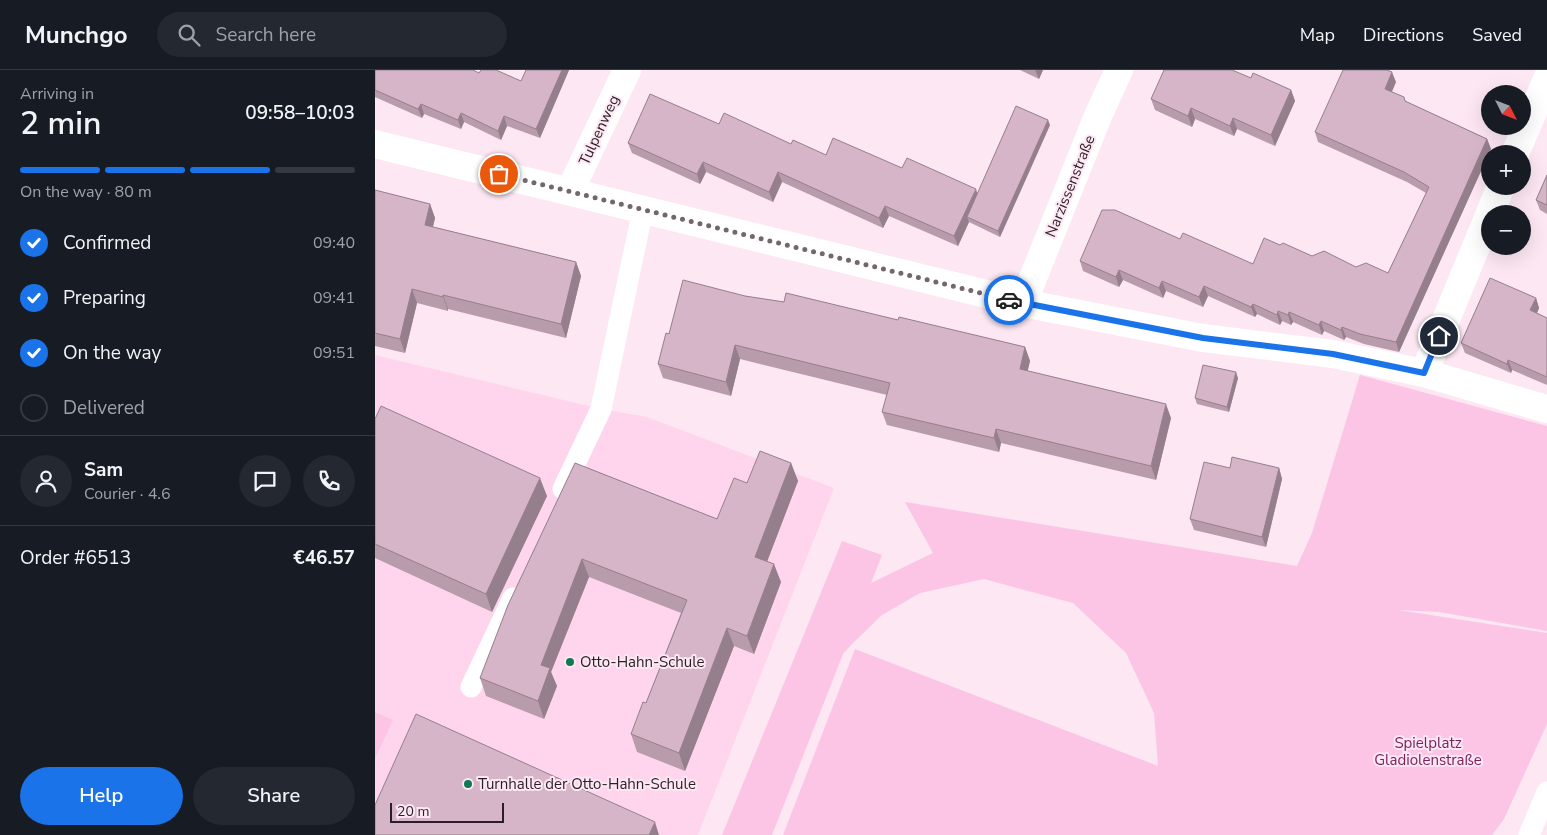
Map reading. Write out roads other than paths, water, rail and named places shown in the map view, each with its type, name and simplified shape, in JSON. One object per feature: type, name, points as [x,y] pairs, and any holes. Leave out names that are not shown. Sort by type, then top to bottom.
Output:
[{"type":"street","name":"Tulpenweg","points":[[570,191],[627,70]]},
{"type":"street","name":"Narzissenstraße","points":[[1023,303],[1098,116],[1119,70]]},
{"type":"street","points":[[1519,145],[1547,79]]},
{"type":"street","points":[[375,144],[1023,303],[1203,338],[1333,354],[1424,373],[1547,409]]},
{"type":"street","points":[[1424,373],[1497,195]]},
{"type":"lane","points":[[555,508],[601,409],[643,209]]},
{"type":"lane","points":[[471,687],[521,579]]},
{"type":"lane","points":[[1529,835],[1547,792]]},
{"type":"place","name":"Otto-Hahn-Schule","points":[[570,662]]},
{"type":"place","name":"Turnhalle der Otto-Hahn-Schule","points":[[468,784]]},
{"type":"park label","name":"Spielplatz Gladiolenstraße","points":[[1428,752]]}]
